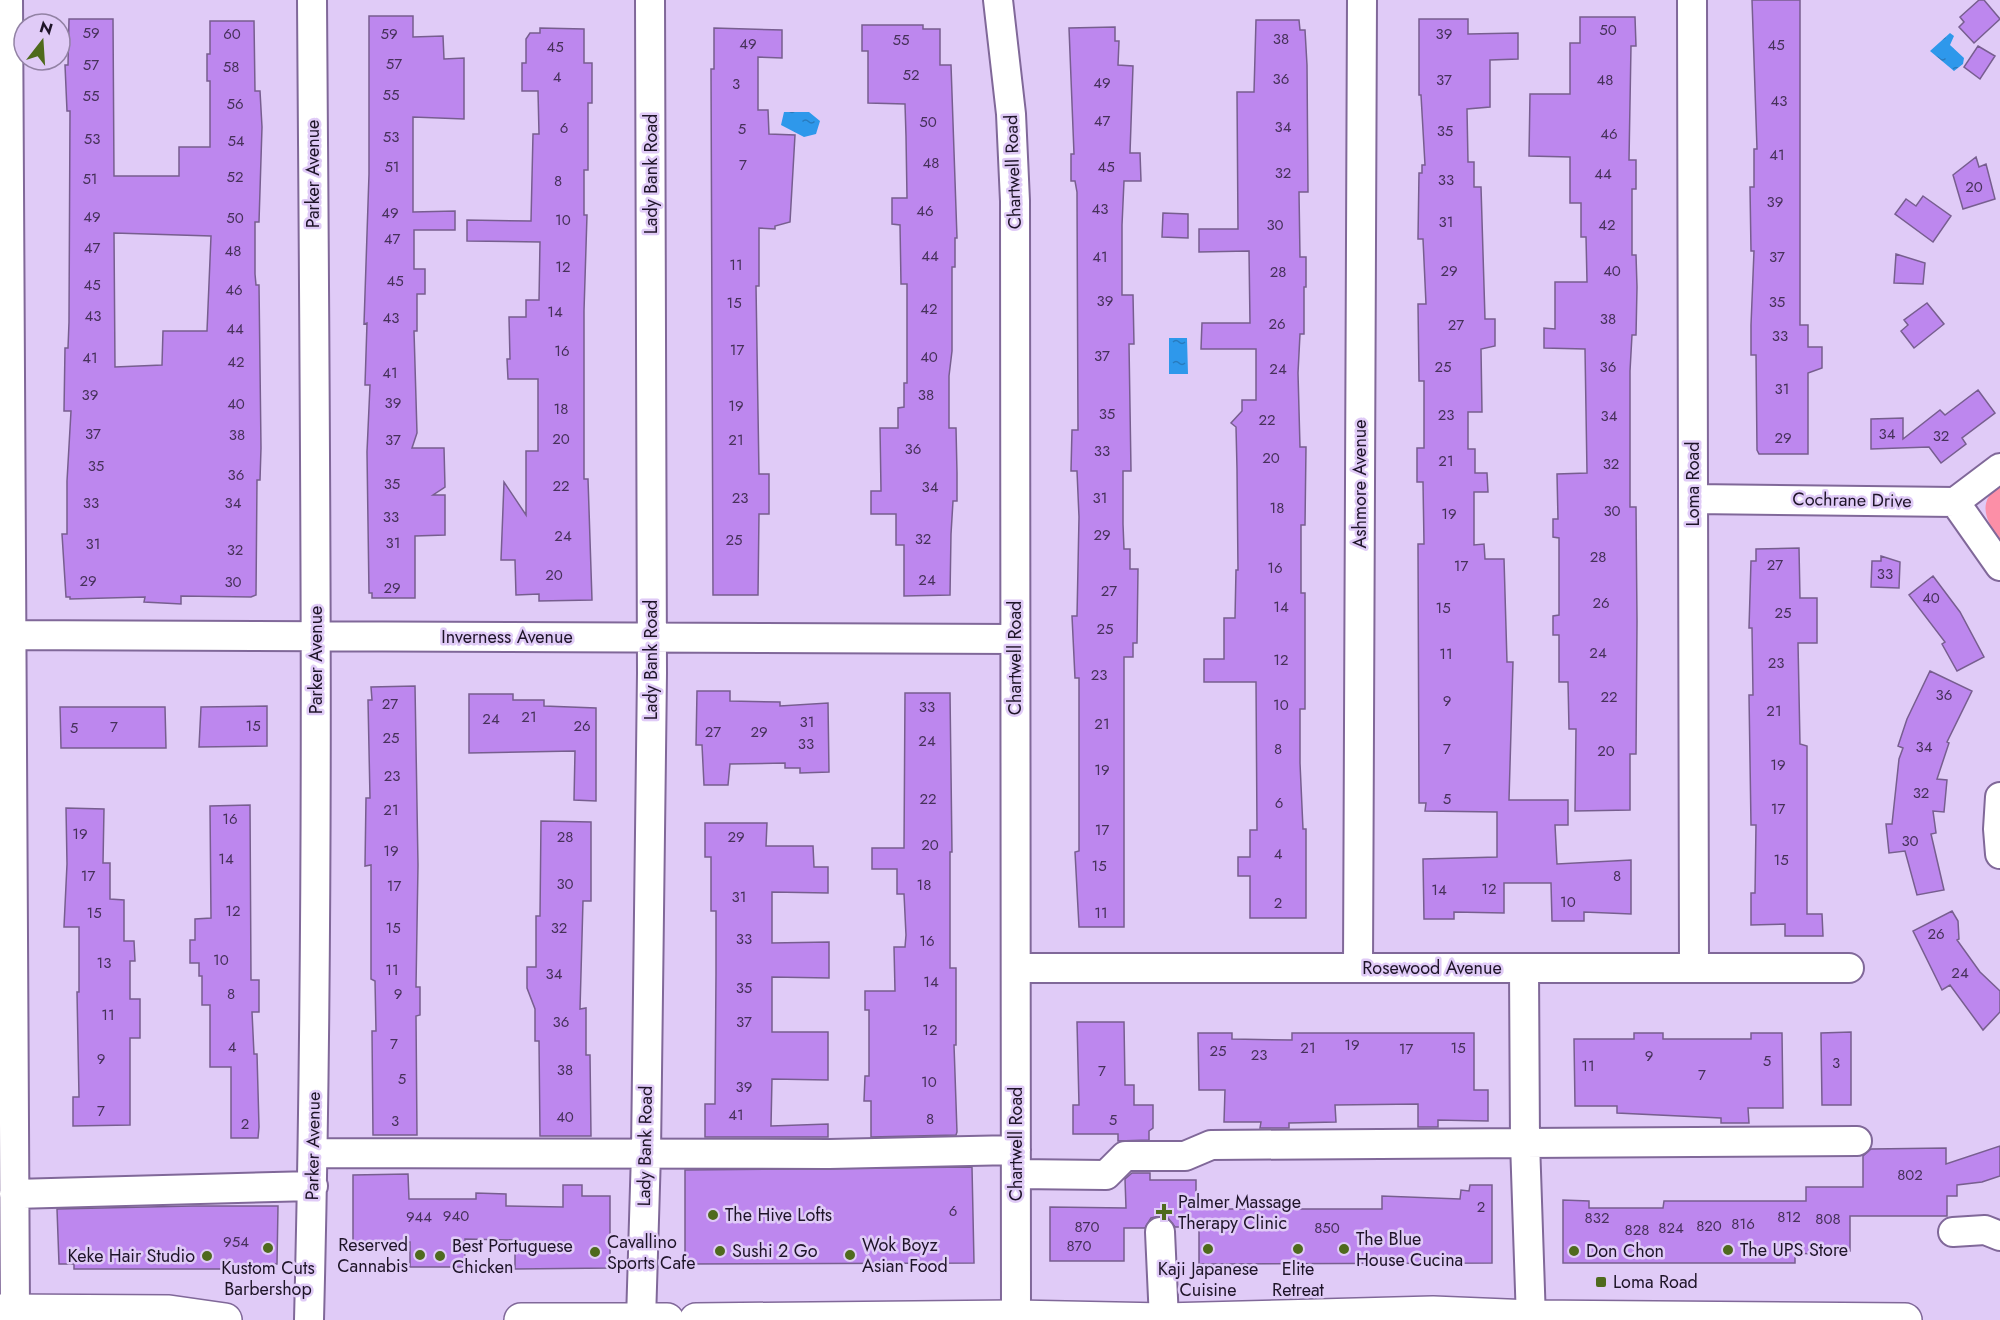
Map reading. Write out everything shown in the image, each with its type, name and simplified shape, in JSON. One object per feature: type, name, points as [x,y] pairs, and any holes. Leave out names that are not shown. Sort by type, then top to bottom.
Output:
[{"type":"main road","points":[[8,1311],[169,1312],[225,1320]]},
{"type":"main road","points":[[696,1320],[1016,1317],[1164,1320],[1433,1313],[1531,1319],[1905,1320]]},
{"type":"main road","points":[[521,1320],[667,1320]]},
{"type":"street","points":[[8,0],[5,635],[7,1156],[14,1194],[8,1311]]},
{"type":"street","name":"Parker Avenue","points":[[309,1320],[314,1153],[316,636],[312,0]]},
{"type":"street","name":"Lady Bank Road","points":[[641,1320],[646,1153],[652,638],[650,0]]},
{"type":"street","name":"Chartwell Road","points":[[998,0],[1011,114],[1015,201],[1016,1317]]},
{"type":"street","name":"Ashmore Avenue","points":[[1358,968],[1362,0]]},
{"type":"street","name":"Loma Road","points":[[1692,0],[1694,968]]},
{"type":"street","points":[[2000,468],[1955,502],[2000,566]]},
{"type":"street","name":"Cochrane Drive","points":[[1693,499],[1955,502]]},
{"type":"street","name":"Inverness Avenue","points":[[5,635],[1015,639]]},
{"type":"street","points":[[2000,797],[1998,829],[2000,854]]},
{"type":"street","name":"Rosewood Avenue","points":[[1016,968],[1849,968]]},
{"type":"street","points":[[1524,968],[1525,1142],[1531,1319]]},
{"type":"street","points":[[314,1153],[830,1154],[1016,1162],[1106,1175],[1125,1156],[1185,1156],[1211,1145],[1857,1141]]},
{"type":"street","points":[[14,1194],[313,1186]]},
{"type":"street","points":[[1953,1232],[1985,1230],[2000,1236]]},
{"type":"street","points":[[1160,1232],[1164,1320]]},
{"type":"shaded area","points":[[2000,485],[2000,541],[1988,519],[1986,505],[1988,498]]},
{"type":"water","points":[[1950,33],[1954,36],[1950,45],[1964,58],[1963,64],[1954,71],[1930,51]]},
{"type":"water","points":[[784,112],[809,112],[820,121],[816,134],[804,137],[781,125]]},
{"type":"water","points":[[1169,338],[1187,338],[1188,374],[1169,374]]},
{"type":"building","points":[[1752,0],[1800,0],[1800,325],[1808,325],[1808,347],[1822,347],[1822,368],[1808,373],[1808,454],[1759,454],[1757,450],[1756,355],[1751,355],[1754,251],[1751,251],[1750,187],[1754,187],[1754,149],[1757,149]]},
{"type":"building","points":[[1979,0],[1984,0],[2000,19],[1974,43],[1959,27],[1964,22],[1960,17]]},
{"type":"building","points":[[369,16],[413,16],[413,37],[443,36],[444,59],[464,58],[464,119],[413,117],[413,212],[455,211],[455,230],[414,230],[414,269],[425,269],[425,294],[417,294],[417,331],[414,331],[417,433],[412,448],[444,448],[445,487],[433,495],[445,495],[445,535],[415,536],[415,598],[372,598],[372,593],[369,593],[367,452],[370,385],[365,385],[367,323],[364,324],[369,174]]},
{"type":"building","points":[[1580,17],[1635,17],[1636,46],[1631,46],[1629,160],[1636,160],[1636,189],[1632,189],[1632,255],[1636,255],[1637,287],[1636,335],[1632,335],[1630,371],[1630,507],[1636,507],[1637,621],[1636,754],[1630,754],[1630,810],[1575,811],[1576,729],[1569,729],[1568,682],[1559,682],[1559,635],[1553,635],[1553,616],[1559,615],[1559,538],[1553,537],[1553,519],[1558,519],[1557,474],[1587,473],[1585,349],[1544,348],[1544,328],[1555,329],[1555,282],[1587,282],[1586,237],[1581,237],[1581,203],[1570,203],[1570,157],[1529,156],[1530,94],[1570,94],[1570,43],[1580,43]]},
{"type":"building","points":[[72,19],[113,19],[114,176],[179,176],[179,147],[210,147],[210,81],[207,81],[207,54],[210,54],[210,21],[254,21],[255,91],[260,91],[262,127],[259,222],[255,222],[255,274],[256,285],[259,285],[261,448],[260,480],[257,480],[256,595],[251,597],[181,596],[181,604],[144,602],[145,597],[70,599],[66,597],[62,534],[67,534],[71,411],[64,411],[65,348],[68,348],[69,322],[70,111],[67,111],[65,72],[72,72]],"holes":[[[114,233],[211,236],[207,331],[163,331],[162,365],[115,367]]]},
{"type":"building","points":[[1419,19],[1468,19],[1468,34],[1518,33],[1518,59],[1490,60],[1490,107],[1467,109],[1468,162],[1474,162],[1474,187],[1481,187],[1485,319],[1495,319],[1495,346],[1481,349],[1482,412],[1468,412],[1468,449],[1475,449],[1475,473],[1487,473],[1488,492],[1474,492],[1474,545],[1484,544],[1485,559],[1504,559],[1507,662],[1513,662],[1509,800],[1568,800],[1568,825],[1555,825],[1557,864],[1631,860],[1631,914],[1584,912],[1584,921],[1552,921],[1551,883],[1504,883],[1504,913],[1454,912],[1454,919],[1424,919],[1423,859],[1497,857],[1497,812],[1425,811],[1426,803],[1419,803],[1418,544],[1424,544],[1423,482],[1417,482],[1417,448],[1424,448],[1424,381],[1419,381],[1418,304],[1426,304],[1423,239],[1418,239],[1419,173],[1422,173],[1422,165],[1425,165],[1421,95],[1419,95]]},
{"type":"building","points":[[1256,20],[1299,20],[1300,30],[1305,30],[1307,65],[1308,192],[1299,192],[1300,257],[1306,257],[1306,287],[1304,287],[1304,334],[1300,334],[1298,373],[1300,447],[1306,447],[1305,525],[1301,525],[1301,593],[1305,593],[1305,709],[1300,709],[1300,763],[1303,829],[1306,829],[1306,918],[1250,918],[1250,876],[1238,876],[1238,857],[1250,857],[1250,830],[1257,830],[1256,682],[1204,682],[1204,659],[1224,659],[1224,618],[1235,618],[1236,570],[1238,570],[1237,469],[1236,427],[1231,423],[1242,411],[1242,400],[1256,400],[1256,349],[1201,349],[1202,323],[1250,323],[1249,251],[1199,252],[1199,229],[1238,229],[1237,92],[1254,92]]},
{"type":"building","points":[[862,25],[923,25],[923,29],[940,29],[940,65],[951,65],[957,238],[955,238],[955,267],[952,267],[949,428],[956,428],[957,501],[953,501],[950,595],[904,596],[904,545],[896,545],[896,514],[871,514],[871,491],[881,491],[880,428],[898,428],[898,408],[904,407],[904,383],[907,383],[907,284],[901,284],[900,225],[892,224],[892,198],[907,198],[906,136],[905,104],[868,103],[868,51],[862,51]]},
{"type":"building","points":[[1115,27],[1115,41],[1119,41],[1118,65],[1133,66],[1130,153],[1140,153],[1141,181],[1124,181],[1122,225],[1122,295],[1133,295],[1134,344],[1129,344],[1131,471],[1123,471],[1123,524],[1124,549],[1130,549],[1130,569],[1138,569],[1137,643],[1133,643],[1133,657],[1124,657],[1124,927],[1079,927],[1075,852],[1079,851],[1079,678],[1075,678],[1072,616],[1077,616],[1079,517],[1077,471],[1071,471],[1072,430],[1078,430],[1077,192],[1075,181],[1071,181],[1071,154],[1074,154],[1069,28]]},
{"type":"building","points":[[540,28],[584,29],[584,63],[592,63],[592,103],[588,103],[588,170],[584,170],[584,215],[587,215],[584,311],[584,479],[588,479],[592,600],[539,601],[539,594],[516,595],[515,560],[501,560],[504,482],[526,515],[526,451],[538,451],[538,379],[508,379],[507,359],[510,359],[509,317],[526,317],[526,300],[539,300],[540,242],[467,241],[467,220],[531,221],[533,134],[539,134],[538,91],[522,91],[522,63],[526,63],[526,39],[530,33],[540,33]]},
{"type":"building","points":[[714,28],[782,30],[782,58],[758,57],[758,110],[768,110],[769,134],[795,135],[790,222],[775,226],[775,229],[759,228],[759,286],[756,286],[759,474],[769,474],[769,514],[759,514],[758,595],[713,595],[711,69],[714,69]]},
{"type":"building","points":[[1978,46],[1995,56],[1980,79],[1964,67]]},
{"type":"building","points":[[1976,157],[1979,167],[1986,164],[1995,199],[1963,209],[1953,175]]},
{"type":"building","points":[[1923,196],[1951,216],[1933,242],[1895,214],[1906,199],[1916,206]]},
{"type":"building","points":[[1163,213],[1188,214],[1188,238],[1162,237]]},
{"type":"building","points":[[1896,254],[1925,263],[1923,284],[1894,283]]},
{"type":"building","points":[[1927,303],[1944,324],[1914,348],[1901,331],[1908,325],[1904,320]]},
{"type":"building","points":[[1978,390],[1995,413],[1962,438],[1966,444],[1941,463],[1929,447],[1871,449],[1871,419],[1903,418],[1903,439],[1940,410],[1945,415]]},
{"type":"building","points":[[1799,548],[1800,598],[1817,598],[1817,643],[1798,643],[1800,744],[1807,746],[1807,914],[1822,914],[1823,936],[1785,936],[1785,924],[1751,925],[1751,893],[1755,893],[1756,825],[1751,825],[1749,695],[1753,695],[1752,628],[1749,628],[1751,561],[1756,561],[1756,549]]},
{"type":"building","points":[[1881,556],[1900,562],[1899,588],[1871,587],[1872,561],[1881,561]]},
{"type":"building","points":[[1933,576],[1960,612],[1984,657],[1957,671],[1942,644],[1945,642],[1909,595]]},
{"type":"building","points":[[1930,671],[1972,691],[1947,742],[1949,743],[1937,779],[1947,780],[1944,812],[1933,811],[1936,833],[1931,834],[1944,890],[1917,895],[1905,851],[1889,853],[1886,824],[1892,824],[1899,759],[1903,748],[1898,746],[1907,719]]},
{"type":"building","points":[[415,686],[418,865],[416,987],[420,987],[420,1015],[416,1016],[417,1135],[373,1135],[372,1031],[376,1031],[375,981],[371,979],[371,865],[365,866],[366,798],[370,798],[368,700],[372,700],[371,687]]},
{"type":"building","points":[[697,691],[730,691],[730,701],[780,702],[780,706],[828,703],[829,772],[800,773],[800,768],[785,768],[785,763],[730,764],[728,785],[704,785],[702,745],[696,745]]},
{"type":"building","points":[[905,693],[950,693],[952,852],[950,852],[950,968],[956,968],[956,1045],[954,1045],[957,1132],[956,1135],[871,1137],[871,1101],[864,1101],[865,1076],[869,1076],[869,1010],[865,1010],[865,991],[895,991],[894,947],[905,947],[906,935],[904,894],[897,894],[897,869],[872,869],[872,848],[904,848]]},
{"type":"building","points":[[469,694],[513,694],[513,700],[544,700],[544,706],[596,708],[596,801],[574,800],[575,751],[469,753]]},
{"type":"building","points":[[267,706],[267,746],[199,747],[201,707]]},
{"type":"building","points":[[60,707],[165,707],[166,748],[61,748]]},
{"type":"building","points":[[250,805],[251,980],[259,980],[259,1012],[252,1012],[254,1054],[257,1054],[259,1127],[258,1138],[231,1138],[231,1067],[210,1067],[210,1005],[202,1005],[202,976],[199,976],[199,963],[190,963],[190,940],[195,940],[195,919],[211,918],[210,806]]},
{"type":"building","points":[[66,808],[104,809],[103,863],[110,863],[110,899],[124,900],[124,941],[134,941],[135,961],[130,961],[130,999],[140,999],[140,1038],[130,1038],[130,1125],[73,1126],[73,1097],[79,1097],[77,992],[79,992],[79,927],[64,927],[67,864]]},
{"type":"building","points":[[541,821],[591,822],[591,901],[583,901],[580,1009],[586,1008],[586,1055],[590,1055],[591,1136],[540,1136],[539,1041],[535,1041],[535,1009],[527,988],[527,967],[536,967],[536,916],[540,916]]},
{"type":"building","points":[[705,823],[767,823],[766,846],[813,846],[814,867],[828,867],[828,893],[772,892],[772,943],[829,942],[829,978],[772,977],[772,1032],[828,1032],[828,1080],[772,1079],[771,1126],[828,1124],[828,1137],[705,1137],[705,1104],[715,1104],[716,911],[711,911],[711,857],[705,857]]},
{"type":"building","points":[[1952,911],[1958,921],[1959,939],[1957,940],[1980,972],[2000,991],[2000,1012],[1983,1030],[1950,985],[1942,990],[1913,931]]},
{"type":"building","points":[[1077,1022],[1124,1022],[1125,1085],[1134,1085],[1134,1105],[1153,1105],[1153,1128],[1149,1131],[1149,1140],[1118,1141],[1118,1134],[1073,1134],[1073,1105],[1079,1105]]},
{"type":"building","points":[[1851,1032],[1851,1105],[1822,1105],[1821,1033]]},
{"type":"building","points":[[1198,1033],[1232,1033],[1232,1039],[1292,1040],[1292,1033],[1474,1033],[1474,1090],[1488,1090],[1488,1121],[1438,1120],[1438,1127],[1418,1127],[1418,1104],[1335,1105],[1336,1122],[1289,1123],[1289,1128],[1260,1128],[1261,1122],[1224,1122],[1225,1090],[1199,1090]]},
{"type":"building","points":[[1634,1033],[1663,1033],[1663,1039],[1751,1039],[1751,1033],[1782,1033],[1783,1108],[1748,1108],[1749,1123],[1721,1123],[1721,1118],[1617,1113],[1617,1106],[1575,1106],[1574,1039],[1634,1039]]},
{"type":"building","points":[[2000,1146],[2000,1176],[1982,1182],[1957,1185],[1957,1196],[1947,1196],[1947,1216],[1850,1216],[1850,1251],[1832,1250],[1832,1255],[1795,1253],[1795,1263],[1563,1263],[1563,1200],[1589,1201],[1589,1208],[1663,1208],[1664,1201],[1806,1201],[1806,1187],[1863,1187],[1863,1156],[1871,1149],[1946,1148],[1946,1164]]},
{"type":"building","points":[[972,1167],[974,1263],[685,1264],[685,1170]]},
{"type":"building","points":[[1132,1173],[1150,1173],[1150,1180],[1196,1180],[1196,1209],[1382,1209],[1382,1196],[1460,1199],[1461,1190],[1469,1191],[1470,1185],[1492,1185],[1492,1263],[1199,1264],[1199,1227],[1175,1227],[1168,1218],[1160,1216],[1151,1218],[1145,1228],[1124,1228],[1124,1261],[1050,1261],[1050,1207],[1126,1208],[1125,1179]]},
{"type":"building","points":[[408,1174],[409,1199],[476,1199],[476,1193],[506,1194],[506,1206],[563,1207],[563,1185],[582,1185],[582,1196],[610,1196],[610,1268],[515,1269],[515,1240],[465,1239],[465,1267],[410,1267],[410,1242],[353,1243],[353,1175]]},
{"type":"building","points":[[278,1206],[277,1264],[261,1264],[261,1269],[74,1269],[74,1264],[59,1264],[57,1209]]},
{"type":"place","name":"Palmer Massage Therapy Clinic","points":[[1164,1212]]},
{"type":"place","name":"The Hive Lofts","points":[[713,1215]]},
{"type":"place","name":"Kustom Cuts Barbershop","points":[[268,1248]]},
{"type":"place","name":"Kaji Japanese Cuisine","points":[[1208,1249]]},
{"type":"place","name":"Elite Retreat","points":[[1298,1249]]},
{"type":"place","name":"The Blue House Cucina","points":[[1344,1249]]},
{"type":"place","name":"The UPS Store","points":[[1728,1250]]},
{"type":"place","name":"Sushi 2 Go","points":[[720,1251]]},
{"type":"place","name":"Don Chon","points":[[1574,1251]]},
{"type":"place","name":"Cavallino Sports Cafe","points":[[595,1252]]},
{"type":"place","name":"Reserved Cannabis","points":[[420,1255]]},
{"type":"place","name":"Wok Boyz Asian Food","points":[[850,1255]]},
{"type":"place","name":"Keke Hair Studio","points":[[207,1256]]},
{"type":"place","name":"Best Portuguese Chicken","points":[[440,1256]]},
{"type":"place","name":"Loma Road","points":[[1601,1282]]}]
